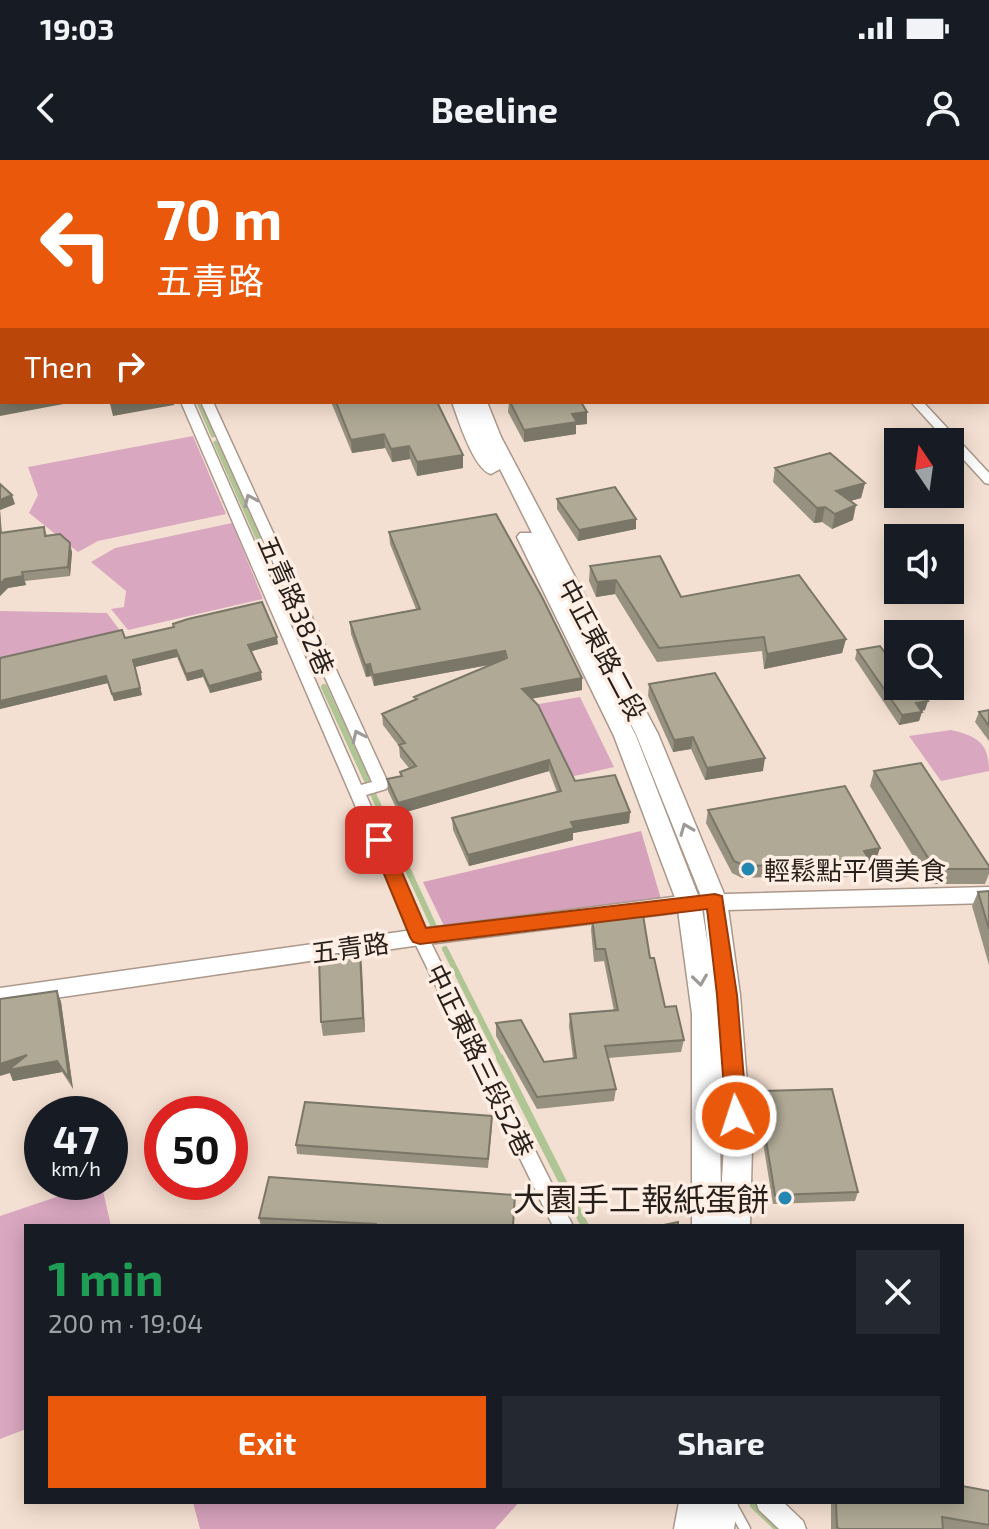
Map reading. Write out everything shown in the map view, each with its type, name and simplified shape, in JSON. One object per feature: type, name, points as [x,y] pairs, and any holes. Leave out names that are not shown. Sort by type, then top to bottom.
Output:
[{"type":"main road","name":"中正東路二段","points":[[462,404],[474,437],[525,532],[702,902]]},
{"type":"main road","name":"中正東路二段","points":[[479,404],[492,437],[647,734],[702,902]]},
{"type":"main road","points":[[702,902],[707,1224]]},
{"type":"main road","points":[[702,902],[727,995],[738,1146],[735,1224]]},
{"type":"main road","points":[[691,1529],[696,1504]]},
{"type":"main road","points":[[717,1529],[721,1504]]},
{"type":"street","name":"五青路382巷","points":[[188,404],[420,937]]},
{"type":"street","name":"五青路382巷","points":[[208,404],[381,785],[358,791]]},
{"type":"street","points":[[919,404],[989,480]]},
{"type":"street","name":"五青路","points":[[0,997],[420,937],[702,902],[989,895]]},
{"type":"street","name":"中正東路三段52巷","points":[[420,937],[562,1224]]},
{"type":"street","points":[[769,1504],[795,1529]]},
{"type":"lane","points":[[204,441],[221,437]]},
{"type":"lane","points":[[307,682],[330,677]]},
{"type":"lane","points":[[731,1504],[745,1529]]},
{"type":"shaded area","points":[[193,436],[226,514],[98,541],[78,552],[29,513],[38,495],[28,467]]},
{"type":"shaded area","points":[[232,523],[263,599],[128,630],[111,609],[124,607],[126,591],[91,562],[115,548]]},
{"type":"shaded area","points":[[0,611],[107,613],[121,632],[0,661]]},
{"type":"shaded area","points":[[580,697],[614,767],[570,777],[533,705]]},
{"type":"shaded area","points":[[951,730],[980,742],[987,754],[989,771],[941,781],[909,736]]},
{"type":"shaded area","points":[[641,831],[661,899],[444,926],[423,882]]},
{"type":"shaded area","points":[[48,1200],[105,1200],[111,1224],[24,1224],[24,1430],[0,1439],[0,1216]]},
{"type":"shaded area","points":[[194,1504],[517,1504],[495,1529],[200,1529]]},
{"type":"building","points":[[337,404],[438,404],[463,455],[417,462],[409,446],[391,449],[384,434],[351,440]]},
{"type":"building","points":[[511,404],[582,404],[587,412],[572,414],[577,422],[524,430]]},
{"type":"building","points":[[830,453],[865,483],[836,491],[856,505],[835,514],[825,507],[817,508],[775,468]]},
{"type":"building","points":[[0,484],[12,495],[0,500]]},
{"type":"building","points":[[615,487],[636,519],[579,530],[557,499]]},
{"type":"building","points":[[496,514],[582,678],[522,689],[538,705],[575,781],[615,775],[630,812],[571,822],[574,828],[468,855],[452,818],[561,791],[549,760],[398,803],[387,779],[402,776],[400,772],[416,766],[399,745],[405,743],[382,714],[417,699],[414,697],[507,658],[505,651],[373,675],[370,664],[365,665],[350,622],[420,609],[389,532]]},
{"type":"building","points":[[44,527],[45,536],[60,534],[70,543],[68,567],[22,572],[23,576],[5,579],[0,584],[0,533]]},
{"type":"building","points":[[660,556],[681,597],[799,575],[846,639],[767,654],[764,637],[659,648],[616,580],[597,582],[590,566]]},
{"type":"building","points":[[262,602],[277,637],[248,645],[261,672],[209,686],[202,670],[186,674],[176,650],[133,660],[140,688],[112,694],[106,676],[0,701],[0,658],[122,630],[125,638]]},
{"type":"building","points":[[880,646],[884,651],[884,689],[857,650]]},
{"type":"building","points":[[715,673],[765,758],[707,768],[693,737],[674,740],[649,684]]},
{"type":"building","points":[[892,700],[928,701],[916,703],[922,712],[902,715]]},
{"type":"building","points":[[989,710],[989,726],[979,712]]},
{"type":"building","points":[[921,763],[989,869],[935,869],[874,771]]},
{"type":"building","points":[[845,786],[880,848],[864,851],[870,861],[810,872],[806,864],[745,866],[734,861],[708,810]]},
{"type":"building","points":[[989,891],[989,929],[978,892]]},
{"type":"building","points":[[643,915],[650,958],[654,958],[665,1007],[676,1006],[684,1040],[605,1046],[616,1089],[537,1097],[496,1023],[521,1020],[544,1062],[576,1058],[570,1014],[618,1010],[605,949],[596,949],[592,918]]},
{"type":"building","points":[[360,952],[363,1018],[321,1022],[319,956]]},
{"type":"building","points":[[57,991],[69,1079],[57,1061],[8,1070],[27,1055],[0,1064],[0,999]]},
{"type":"building","points":[[832,1089],[858,1192],[775,1195],[758,1091]]},
{"type":"building","points":[[305,1102],[492,1116],[488,1159],[296,1145]]},
{"type":"building","points":[[269,1177],[515,1195],[513,1224],[376,1224],[259,1218]]},
{"type":"building","points":[[964,1486],[989,1491],[989,1525],[942,1517],[943,1529],[837,1527],[836,1504],[964,1504]]},
{"type":"waterway","points":[[200,404],[213,435]]},
{"type":"waterway","points":[[216,443],[316,669]]},
{"type":"waterway","points":[[324,687],[436,931]]},
{"type":"waterway","points":[[445,949],[501,1060]]},
{"type":"waterway","points":[[500,1058],[584,1224]]},
{"type":"waterway","points":[[754,1505],[779,1529]]},
{"type":"place","name":"輕鬆點平價美食","points":[[748,869]]},
{"type":"place","name":"大園手工報紙蛋餅","points":[[785,1198]]},
{"type":"route","points":[[379,840],[420,937],[715,901],[727,995],[736,1116]]}]
